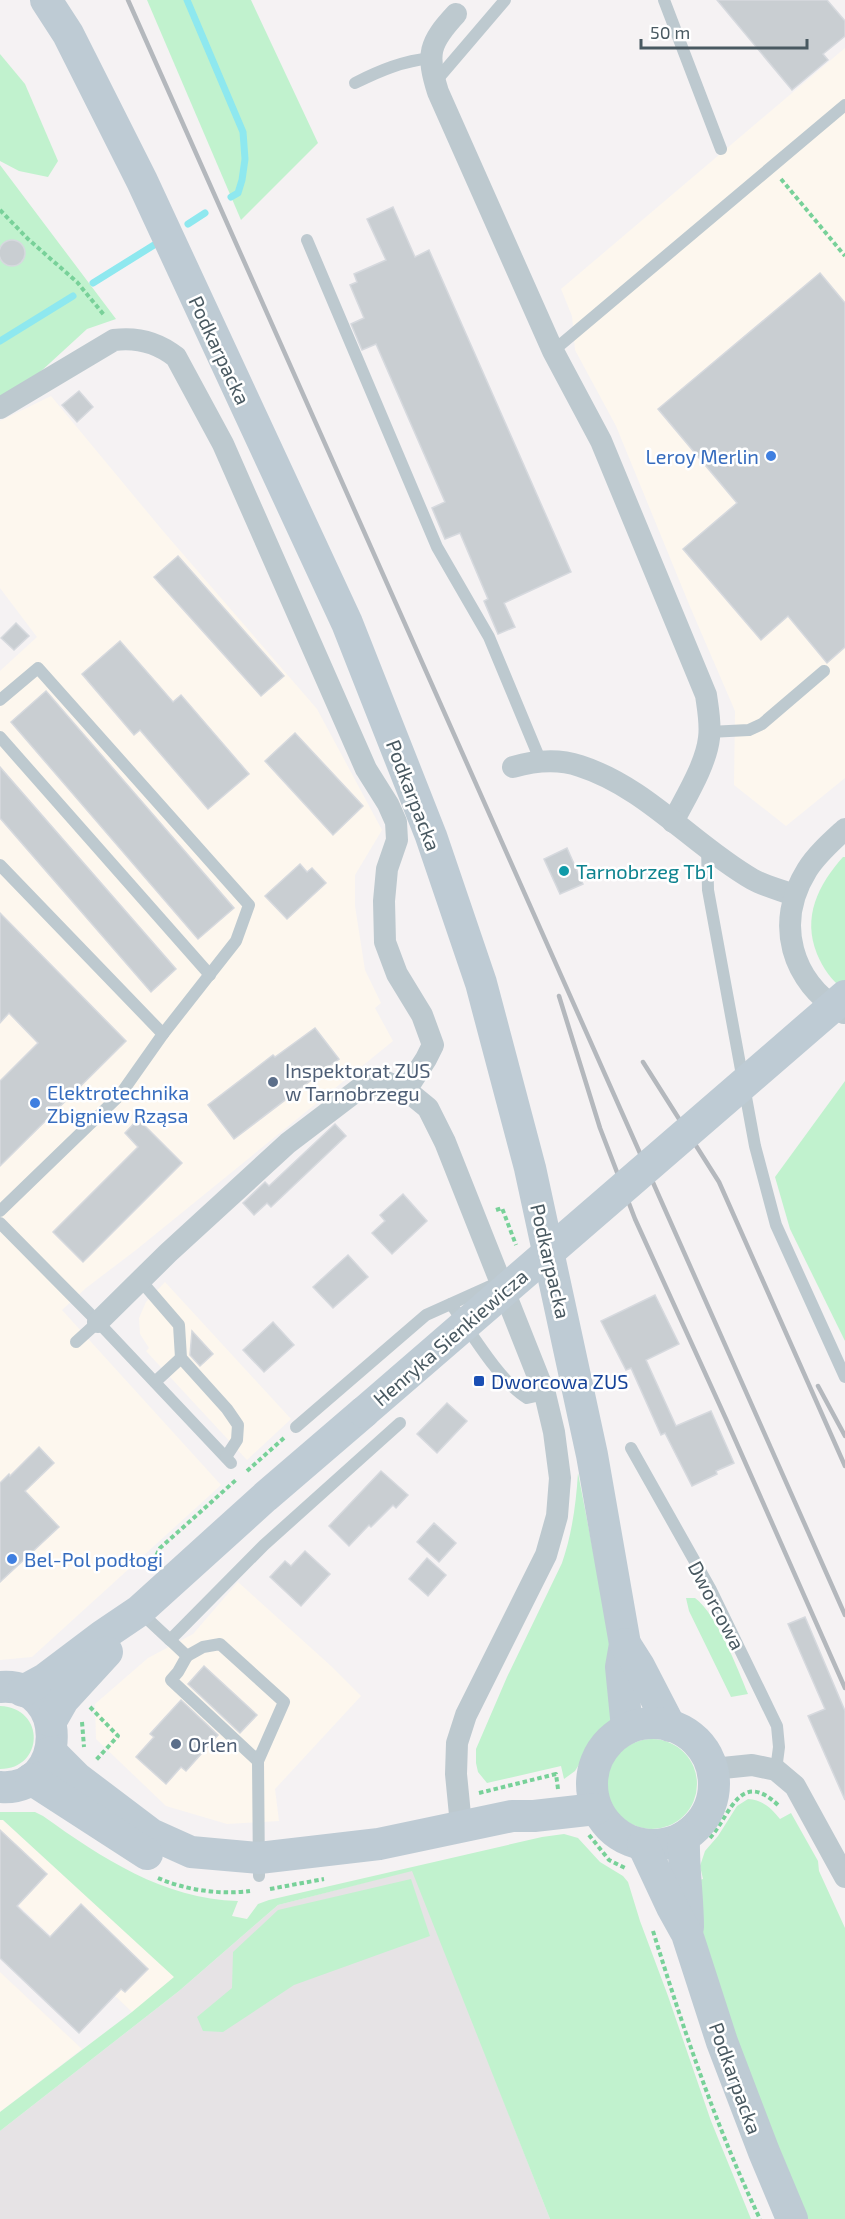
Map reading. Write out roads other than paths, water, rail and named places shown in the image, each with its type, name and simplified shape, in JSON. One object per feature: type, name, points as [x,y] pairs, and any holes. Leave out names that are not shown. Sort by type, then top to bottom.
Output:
[{"type":"main road","name":"Podkarpacka","points":[[46,0],[68,34],[142,181],[342,613],[431,836],[481,983],[530,1168],[592,1455],[625,1644],[621,1667],[627,1728]]},
{"type":"main road","name":"Henryka Sienkiewicza","points":[[12,1689],[45,1679],[139,1611],[265,1497],[845,996]]},
{"type":"main road","name":"Henryka Sienkiewicza","points":[[51,1721],[63,1700],[113,1645],[139,1611]]},
{"type":"main road","name":"Podkarpacka","points":[[625,1644],[670,1726]]},
{"type":"main road","points":[[0,1787],[18,1785],[31,1779],[43,1767],[51,1752],[53,1736],[51,1721],[44,1708],[35,1698],[12,1689]]},
{"type":"main road","points":[[51,1752],[84,1784],[151,1834],[191,1852],[259,1867],[379,1844],[460,1814],[512,1816],[533,1802],[589,1808],[614,1830],[636,1858],[667,1843],[695,1839],[695,1829],[711,1803],[715,1781],[708,1755],[685,1732],[670,1726],[654,1723],[627,1728],[608,1742],[593,1768],[589,1808]]},
{"type":"main road","points":[[31,1779],[145,1853],[193,1871],[245,1879],[259,1867]]},
{"type":"main road","name":"Podkarpacka","points":[[687,1934],[688,1901],[683,1857],[695,1839]]},
{"type":"main road","name":"Podkarpacka","points":[[636,1858],[672,1907],[687,1934],[722,2042],[792,2219]]},
{"type":"street","points":[[456,14],[438,33],[433,44],[431,58],[435,82],[447,117],[553,351],[601,441],[706,695],[709,732],[706,753],[674,822]]},
{"type":"street","points":[[0,408],[114,340],[130,338],[164,347],[176,357],[185,370],[223,444],[366,769],[388,804],[396,822],[397,840],[387,869],[384,901],[385,942],[397,974],[422,1015],[433,1045],[406,1090]]},
{"type":"street","points":[[513,767],[542,762],[563,762],[599,774],[633,793],[754,880],[794,895]]},
{"type":"street","points":[[845,830],[807,869],[794,895],[789,921],[792,947],[798,963],[821,999],[845,1014]]},
{"type":"street","points":[[98,1322],[168,1253],[288,1143],[359,1089],[386,1082],[406,1090],[428,1108],[501,1281],[545,1394],[554,1432],[560,1478],[557,1516],[546,1555],[466,1716],[458,1743],[456,1774],[460,1814]]},
{"type":"street","points":[[713,1769],[753,1765],[776,1770],[795,1786],[845,1877]]},
{"type":"lane","points":[[435,82],[505,0]]},
{"type":"lane","points":[[664,0],[721,148]]},
{"type":"lane","points":[[355,83],[410,60],[431,58]]},
{"type":"lane","points":[[553,351],[845,105]]},
{"type":"lane","points":[[307,240],[437,547],[489,637],[542,762]]},
{"type":"lane","points":[[0,700],[38,668],[249,905],[236,941],[163,1034],[120,1095],[0,1211]]},
{"type":"lane","points":[[709,732],[748,730],[762,724],[824,671]]},
{"type":"lane","points":[[0,737],[210,975]]},
{"type":"lane","points":[[706,846],[708,890],[755,1146],[776,1225],[845,1377]]},
{"type":"lane","points":[[0,865],[163,1034]]},
{"type":"lane","points":[[0,1223],[98,1322],[228,1460],[237,1440],[238,1425],[227,1409],[181,1358],[179,1325],[141,1281]]},
{"type":"lane","points":[[296,1427],[426,1315],[501,1281]]},
{"type":"lane","points":[[451,1304],[506,1379],[521,1394],[527,1398],[545,1394]]},
{"type":"lane","points":[[75,1342],[98,1322]]},
{"type":"lane","points":[[155,1382],[181,1358]]},
{"type":"lane","points":[[170,1640],[264,1545],[400,1423]]},
{"type":"lane","name":"Dworcowa","points":[[631,1448],[711,1590],[777,1726],[779,1747],[776,1770]]},
{"type":"lane","points":[[139,1611],[187,1656]]},
{"type":"lane","points":[[258,1761],[171,1680],[187,1656],[203,1647],[220,1644],[284,1702],[258,1761],[259,1867]]},
{"type":"waterway","points":[[187,0],[243,132],[245,159],[242,180],[238,193],[231,197]]},
{"type":"waterway","points":[[188,224],[205,213]]},
{"type":"waterway","points":[[93,283],[154,245]]},
{"type":"waterway","points":[[0,341],[73,296]]},
{"type":"railway","points":[[128,0],[845,1615]]},
{"type":"railway","points":[[559,996],[600,1128],[635,1219],[845,1688]]},
{"type":"railway","points":[[643,1062],[719,1182],[845,1466]]},
{"type":"railway","points":[[818,1386],[845,1436]]},
{"type":"place","name":"Leroy Merlin","points":[[771,456]]},
{"type":"place","name":"Tarnobrzeg Tb1","points":[[564,871]]},
{"type":"place","name":"Inspektorat ZUS w Tarnobrzegu","points":[[273,1082]]},
{"type":"place","name":"Elektrotechnika Zbigniew Rząsa","points":[[35,1103]]},
{"type":"place","name":"Dworcowa ZUS","points":[[479,1381]]},
{"type":"place","name":"Bel-Pol podłogi","points":[[12,1559]]},
{"type":"place","name":"Orlen","points":[[176,1744]]}]
